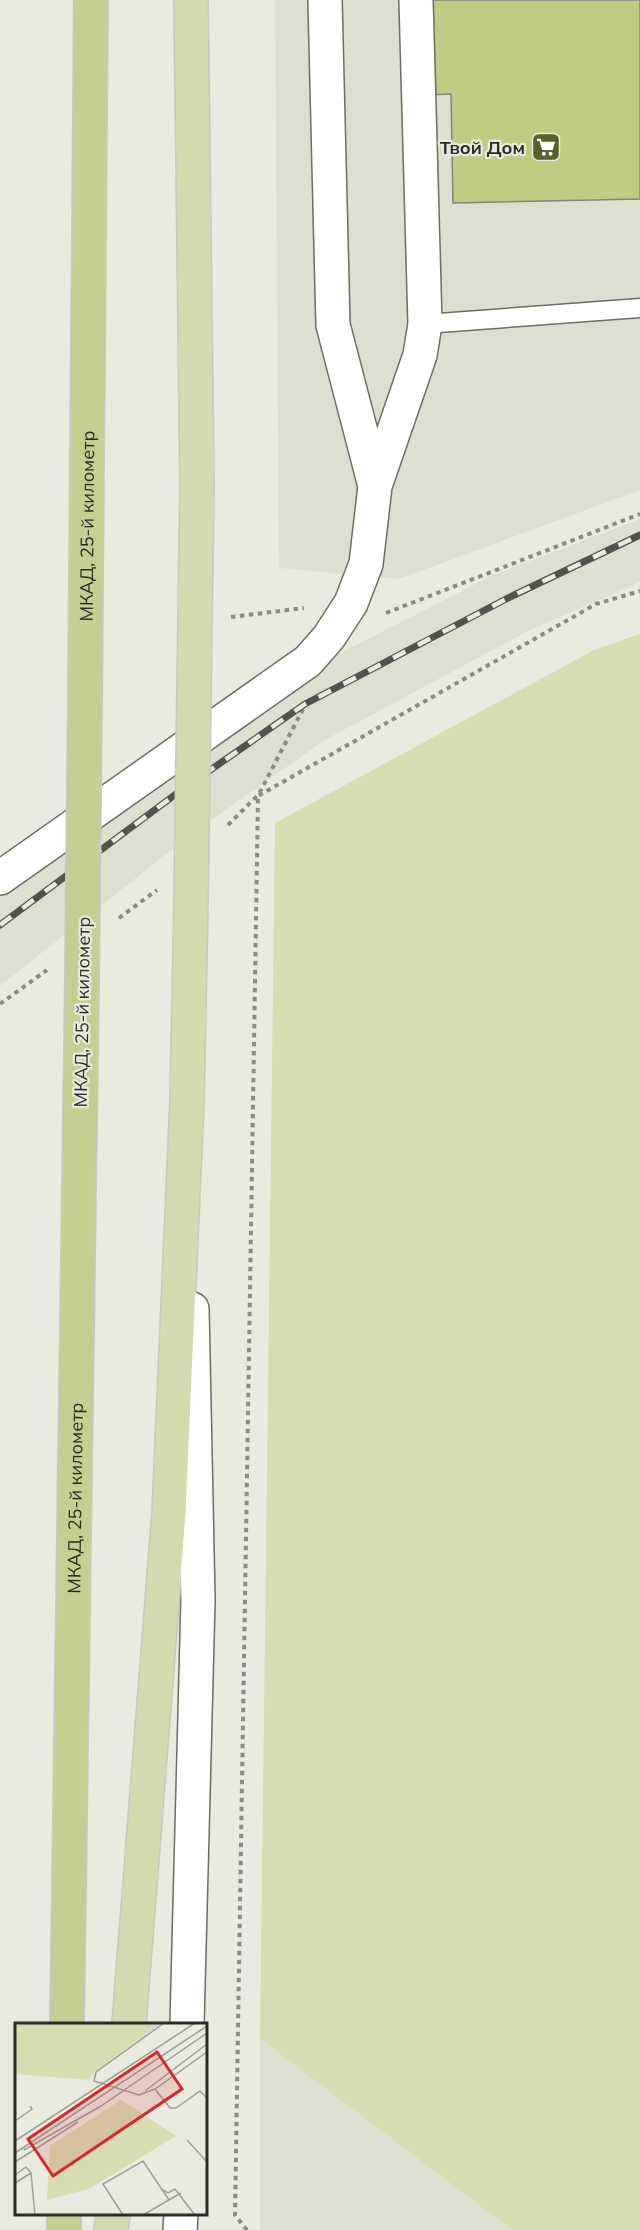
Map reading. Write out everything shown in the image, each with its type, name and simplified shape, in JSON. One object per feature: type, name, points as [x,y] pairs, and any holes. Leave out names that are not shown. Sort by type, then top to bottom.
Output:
[{"type":"highway","name":"МКАД, 25-й километр","points":[[67,2023],[69,971],[85,694],[90,0]]},
{"type":"main road","points":[[129,2023],[169,1513],[187,1100],[179,892],[195,621],[197,486],[191,0]]},
{"type":"main road","points":[[111,2230],[113,2215]]},
{"type":"street","points":[[325,0],[333,325],[375,486]]},
{"type":"street","points":[[0,878],[308,661],[329,637],[351,603],[366,564],[375,486],[420,355],[425,324],[416,0]]},
{"type":"street","points":[[187,1100],[198,1600],[187,2023]]},
{"type":"street","points":[[180,2230],[181,2215]]},
{"type":"lane","points":[[425,324],[640,308]]},
{"type":"path","points":[[351,603],[372,618],[640,514]]},
{"type":"path","points":[[225,828],[258,796],[596,604],[640,591]]},
{"type":"path","points":[[195,621],[287,611]]},
{"type":"path","points":[[247,2230],[235,2215],[258,796],[305,705]]},
{"type":"path","points":[[111,924],[179,892]]},
{"type":"path","points":[[0,1004],[69,971]]},
{"type":"shaded area","points":[[275,0],[640,0],[640,490],[399,579],[279,568]]},
{"type":"shaded area","points":[[640,519],[640,582],[530,630],[325,740],[194,832],[0,986],[0,895],[321,663],[493,575]]},
{"type":"shaded area","points":[[260,2039],[512,2230],[260,2230]]},
{"type":"green space","points":[[640,634],[640,2230],[512,2230],[260,2039],[275,823],[594,650]]},
{"type":"building","name":"Твой Дом","points":[[422,0],[640,0],[640,199],[453,203],[451,94],[424,95]]},
{"type":"railway","points":[[0,925],[176,794],[305,704],[508,598],[640,535]]},
{"type":"place","name":"Твой Дом","points":[[546,147]]}]
